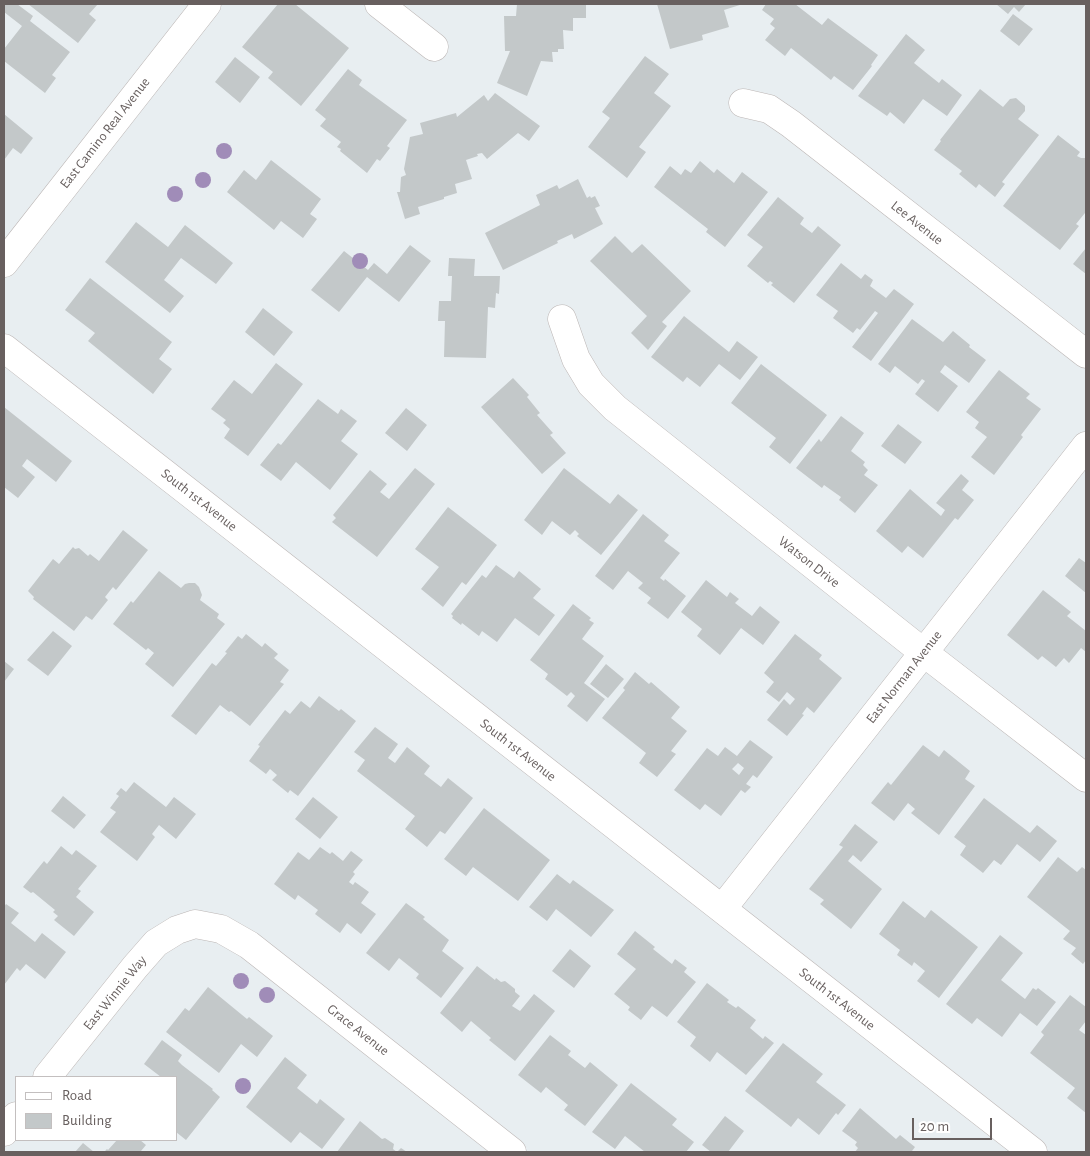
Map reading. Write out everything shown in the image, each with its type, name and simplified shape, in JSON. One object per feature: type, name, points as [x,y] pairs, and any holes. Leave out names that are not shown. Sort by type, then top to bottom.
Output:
[{"type":"street","name":"East Camino Real Avenue","points":[[4,263],[207,4]]},
{"type":"street","points":[[379,4],[434,47]]},
{"type":"street","name":"Lee Avenue","points":[[743,103],[769,108],[791,124],[1086,354]]},
{"type":"street","name":"Watson Drive","points":[[562,320],[576,359],[592,384],[615,408],[923,652],[1086,778]]},
{"type":"street","name":"South 1st Avenue","points":[[4,348],[1032,1152]]},
{"type":"street","name":"East Norman Avenue","points":[[722,909],[1086,446]]},
{"type":"street","name":"East Winnie Way","points":[[48,1076],[156,943],[177,930],[195,924]]},
{"type":"street","name":"Grace Avenue","points":[[195,924],[221,929],[249,945],[512,1152]]},
{"type":"street","points":[[4,1132],[15,1117]]},
{"type":"building","points":[[4,4],[17,4],[33,16],[30,21],[70,52],[52,75],[56,78],[45,93],[4,61],[4,49],[22,26],[4,12]]},
{"type":"building","points":[[28,4],[98,4],[89,14],[96,20],[78,43]]},
{"type":"building","points":[[278,4],[295,4],[349,48],[301,106],[268,78],[273,72],[242,47]]},
{"type":"building","points":[[517,4],[586,4],[586,18],[573,18],[573,31],[563,30],[564,49],[552,52],[553,62],[541,61],[527,96],[497,83],[510,51],[505,51],[504,16],[516,16]]},
{"type":"building","points":[[657,4],[743,4],[724,10],[729,27],[702,35],[703,40],[670,49]]},
{"type":"building","points":[[766,4],[795,4],[822,25],[828,18],[878,55],[872,66],[853,90],[834,76],[831,80],[791,48],[785,56],[765,40],[775,28],[770,24],[774,19],[762,10]]},
{"type":"building","points":[[996,4],[1026,4],[1019,12],[1014,7],[1008,14]]},
{"type":"building","points":[[1013,14],[1033,29],[1019,46],[1000,31]]},
{"type":"building","points":[[906,34],[925,50],[914,63],[939,83],[942,79],[962,95],[947,116],[923,99],[904,124],[890,112],[887,116],[858,96]]},
{"type":"building","points":[[645,56],[669,74],[654,93],[671,106],[639,147],[646,152],[627,178],[588,147],[610,118],[602,112]]},
{"type":"building","points":[[235,57],[260,77],[240,103],[215,82]]},
{"type":"building","points":[[348,69],[362,80],[359,85],[407,120],[387,146],[390,148],[380,161],[377,159],[367,173],[340,151],[341,149],[337,147],[341,142],[320,126],[326,119],[315,110]]},
{"type":"building","points":[[980,89],[1003,107],[1010,99],[1016,98],[1025,106],[1025,111],[1018,119],[1039,135],[1002,182],[1005,184],[995,197],[979,184],[976,188],[959,174],[962,171],[934,150]]},
{"type":"building","points":[[495,93],[540,126],[529,141],[518,133],[487,159],[482,153],[466,160],[472,179],[455,184],[457,193],[418,207],[420,214],[405,219],[397,192],[400,192],[401,177],[406,175],[404,169],[410,137],[423,134],[420,123],[456,113],[457,117],[484,95],[488,101]]},
{"type":"building","points":[[4,114],[33,138],[21,154],[13,148],[4,160]]},
{"type":"building","points":[[1058,135],[1080,152],[1077,156],[1086,158],[1086,214],[1076,224],[1079,226],[1060,250],[1003,206]]},
{"type":"building","points":[[271,160],[321,199],[310,214],[317,219],[303,238],[281,221],[274,230],[227,192],[244,170],[256,180]]},
{"type":"building","points":[[700,161],[714,173],[717,169],[734,183],[742,172],[768,192],[725,247],[706,232],[708,229],[654,187],[670,166],[681,175],[685,169],[691,173]]},
{"type":"building","points":[[578,179],[587,198],[595,196],[600,206],[595,208],[603,224],[574,239],[572,234],[557,241],[558,243],[503,270],[485,233],[540,205],[536,195],[557,185],[559,189]]},
{"type":"building","points":[[778,197],[804,218],[800,224],[812,233],[818,226],[841,245],[794,303],[771,285],[773,283],[770,281],[768,283],[747,266],[763,247],[747,235]]},
{"type":"building","points":[[136,222],[168,247],[185,225],[233,263],[216,284],[181,258],[164,280],[184,296],[170,313],[105,262]]},
{"type":"building","points":[[615,236],[632,253],[642,244],[691,291],[662,322],[667,326],[648,350],[631,333],[647,316],[590,261]]},
{"type":"building","points":[[410,245],[431,261],[399,302],[367,277],[339,312],[311,290],[344,251],[368,270],[374,263],[387,274]]},
{"type":"building","points":[[1086,248],[1086,274],[1073,264]]},
{"type":"building","points":[[449,258],[475,259],[474,276],[500,276],[499,294],[496,293],[495,308],[488,307],[486,358],[444,357],[445,321],[438,321],[439,301],[451,301],[452,276],[448,276]]},
{"type":"building","points":[[841,263],[861,279],[865,274],[873,280],[870,286],[886,298],[894,289],[914,304],[871,361],[852,347],[878,313],[875,311],[860,330],[857,328],[853,333],[833,318],[838,311],[816,295]]},
{"type":"building","points":[[90,278],[172,342],[159,359],[172,369],[153,394],[88,341],[95,333],[65,310]]},
{"type":"building","points":[[263,308],[293,332],[274,356],[245,332]]},
{"type":"building","points":[[684,316],[729,352],[737,341],[758,357],[740,380],[719,364],[700,387],[687,377],[683,382],[651,357]]},
{"type":"building","points":[[912,319],[943,342],[953,331],[986,360],[969,383],[945,365],[940,372],[958,386],[938,412],[915,394],[925,381],[922,379],[918,384],[895,366],[890,373],[878,364]]},
{"type":"building","points":[[276,363],[303,384],[248,456],[224,438],[230,429],[223,423],[226,420],[211,409],[234,380],[252,394]]},
{"type":"building","points":[[761,364],[827,415],[790,464],[769,447],[776,438],[731,403]]},
{"type":"building","points":[[999,370],[1030,394],[1026,398],[1041,409],[1021,435],[1023,437],[994,475],[971,457],[987,437],[975,428],[979,422],[966,412]]},
{"type":"building","points":[[513,378],[529,395],[527,397],[540,413],[537,415],[553,433],[550,435],[566,453],[542,474],[481,407]]},
{"type":"building","points":[[318,399],[338,414],[341,409],[357,421],[341,441],[358,454],[330,490],[296,462],[281,481],[260,465],[278,443],[281,445]]},
{"type":"building","points":[[4,407],[72,461],[56,482],[27,459],[22,466],[35,477],[18,498],[4,487]]},
{"type":"building","points":[[406,408],[427,425],[407,451],[385,433]]},
{"type":"building","points":[[841,416],[864,433],[851,451],[865,462],[863,465],[868,470],[864,475],[878,485],[855,513],[839,500],[841,497],[824,485],[822,488],[796,468],[819,439],[821,442]]},
{"type":"building","points":[[898,424],[922,442],[905,464],[881,446]]},
{"type":"building","points":[[415,468],[435,484],[377,557],[332,522],[336,518],[333,515],[370,470],[387,484],[380,492],[389,499]]},
{"type":"building","points":[[564,468],[610,504],[618,494],[638,510],[601,555],[577,536],[579,534],[575,530],[570,535],[552,521],[542,535],[524,520]]},
{"type":"building","points":[[961,474],[969,481],[962,490],[974,500],[958,520],[955,518],[923,558],[908,546],[902,553],[876,531],[910,489],[941,516],[945,510],[936,503]]},
{"type":"building","points":[[448,507],[497,545],[466,585],[462,582],[443,607],[421,589],[439,567],[415,549]]},
{"type":"building","points":[[643,514],[669,535],[664,541],[680,553],[660,578],[664,581],[665,579],[686,596],[668,619],[647,603],[651,598],[638,588],[643,583],[628,571],[613,590],[595,576]]},
{"type":"building","points":[[123,530],[148,550],[116,590],[113,587],[105,597],[108,600],[92,620],[86,616],[74,631],[33,599],[34,597],[28,591],[53,559],[59,564],[73,547],[75,549],[79,548],[88,556],[90,554],[99,561]]},
{"type":"building","points":[[1079,558],[1086,563],[1086,593],[1065,576]]},
{"type":"building","points":[[496,565],[514,578],[519,571],[541,589],[533,598],[555,615],[539,636],[515,618],[497,642],[482,631],[479,636],[452,618],[451,614],[482,575],[486,578]]},
{"type":"building","points":[[159,571],[181,588],[185,584],[195,583],[202,595],[200,600],[219,614],[217,618],[225,624],[173,687],[145,664],[154,653],[148,648],[146,650],[113,624]]},
{"type":"building","points":[[706,580],[727,597],[730,592],[739,599],[735,603],[752,616],[760,606],[780,622],[763,645],[741,628],[720,655],[697,636],[702,629],[681,612]]},
{"type":"building","points":[[1043,590],[1071,612],[1067,616],[1086,631],[1086,652],[1081,648],[1069,663],[1064,658],[1056,667],[1042,656],[1038,660],[1007,635]]},
{"type":"building","points":[[573,604],[591,618],[589,620],[594,623],[582,639],[604,656],[584,683],[605,699],[587,722],[567,706],[575,696],[571,692],[567,696],[545,679],[548,674],[530,660]]},
{"type":"building","points":[[53,631],[72,646],[48,676],[27,660]]},
{"type":"building","points":[[246,634],[262,647],[265,643],[278,654],[274,658],[289,670],[280,682],[284,684],[250,726],[220,705],[196,735],[171,716],[212,663],[216,666],[238,636],[242,639]]},
{"type":"building","points":[[795,634],[822,655],[819,659],[842,678],[814,713],[807,707],[802,714],[804,715],[787,736],[767,720],[784,699],[790,705],[795,699],[787,692],[779,702],[766,692],[774,682],[764,673]]},
{"type":"building","points":[[4,661],[14,669],[4,682]]},
{"type":"building","points":[[606,664],[624,679],[608,698],[590,684]]},
{"type":"building","points":[[635,672],[649,684],[651,682],[680,707],[671,718],[687,731],[671,751],[676,754],[657,777],[639,763],[646,753],[602,718],[625,690],[623,688]]},
{"type":"building","points":[[319,696],[339,711],[341,709],[356,721],[298,796],[290,790],[288,793],[272,780],[277,775],[270,769],[266,774],[249,761],[260,746],[258,745],[285,710],[290,714],[301,701],[310,708]]},
{"type":"building","points":[[375,727],[398,744],[388,758],[395,763],[407,747],[430,766],[424,774],[441,787],[448,778],[473,798],[445,834],[440,831],[427,847],[405,829],[415,816],[357,771],[365,760],[354,752]]},
{"type":"building","points":[[750,740],[773,757],[757,778],[753,775],[746,784],[751,787],[745,793],[741,790],[721,816],[705,804],[700,810],[674,790],[707,748],[718,756],[725,747],[737,756]],"holes":[[[738,763],[744,768],[739,775],[732,769]]]},
{"type":"building","points":[[923,745],[939,757],[944,750],[970,771],[965,779],[975,786],[939,835],[911,813],[915,809],[908,803],[894,821],[871,803],[888,782],[891,785]]},
{"type":"building","points":[[134,782],[166,807],[174,797],[196,814],[176,839],[159,825],[152,834],[155,837],[137,861],[100,832],[116,812],[110,808],[119,796],[116,794],[121,788],[126,792]]},
{"type":"building","points":[[63,796],[86,815],[74,829],[51,811]]},
{"type":"building","points":[[313,797],[338,817],[320,839],[295,819]]},
{"type":"building","points":[[984,798],[1030,833],[1037,825],[1057,841],[1040,862],[1017,844],[1001,865],[994,860],[983,873],[960,855],[966,846],[954,837]]},
{"type":"building","points":[[484,808],[550,860],[518,901],[473,867],[466,876],[444,859]]},
{"type":"building","points":[[855,824],[878,842],[861,862],[853,855],[848,861],[882,889],[851,929],[820,904],[824,900],[809,889],[843,847],[839,845]]},
{"type":"building","points":[[61,846],[72,855],[76,850],[97,866],[78,889],[81,891],[76,897],[94,912],[74,936],[54,920],[58,916],[53,912],[55,910],[33,892],[31,893],[23,887],[44,861],[47,864]]},
{"type":"building","points":[[320,847],[330,854],[332,852],[343,861],[351,851],[363,860],[353,872],[355,874],[349,882],[353,885],[355,882],[369,892],[361,903],[376,914],[361,934],[347,923],[340,933],[315,914],[318,910],[298,895],[295,900],[274,884],[298,852],[309,860]]},
{"type":"building","points":[[1058,857],[1077,872],[1082,867],[1086,870],[1086,960],[1083,964],[1071,954],[1076,948],[1063,939],[1070,931],[1027,897]]},
{"type":"building","points":[[557,874],[570,884],[573,880],[614,910],[591,937],[556,909],[547,921],[529,907]]},
{"type":"building","points":[[903,901],[925,918],[931,910],[978,947],[939,998],[917,981],[925,971],[914,962],[912,966],[897,955],[900,950],[879,934]]},
{"type":"building","points":[[406,903],[425,917],[423,919],[449,940],[442,951],[464,968],[441,998],[416,978],[419,974],[399,958],[389,971],[366,953]]},
{"type":"building","points":[[6,904],[19,913],[11,923],[35,942],[42,933],[66,952],[45,979],[26,964],[20,971],[17,968],[4,985],[4,907]]},
{"type":"building","points":[[635,931],[672,964],[675,959],[687,968],[684,972],[696,982],[667,1017],[652,1006],[641,1020],[628,1010],[630,1007],[614,994],[636,969],[617,954]]},
{"type":"building","points":[[1000,935],[1023,953],[1001,980],[1025,999],[1033,988],[1036,990],[1038,988],[1056,1002],[1037,1026],[1020,1013],[1002,1037],[977,1018],[972,1024],[946,1004]]},
{"type":"building","points":[[570,949],[591,966],[574,988],[552,971]]},
{"type":"building","points":[[477,966],[495,980],[496,978],[501,982],[505,981],[515,989],[515,992],[520,996],[512,1006],[520,1011],[534,994],[555,1011],[515,1061],[489,1040],[491,1038],[471,1021],[462,1032],[440,1013]]},
{"type":"building","points":[[707,983],[729,1000],[727,1002],[736,1008],[738,1006],[756,1020],[750,1028],[763,1039],[765,1036],[774,1043],[746,1075],[717,1052],[710,1062],[690,1046],[696,1037],[677,1022]]},
{"type":"building","points":[[208,987],[247,1019],[249,1017],[273,1036],[257,1057],[241,1044],[219,1073],[166,1032],[185,1008],[189,1011]]},
{"type":"building","points":[[1070,995],[1086,1007],[1086,1021],[1079,1030],[1086,1035],[1086,1113],[1067,1098],[1075,1088],[1030,1053],[1044,1035],[1041,1032]]},
{"type":"building","points":[[550,1035],[571,1051],[568,1055],[585,1068],[590,1062],[618,1085],[585,1126],[564,1110],[568,1105],[546,1087],[541,1093],[518,1075]]},
{"type":"building","points":[[162,1040],[182,1055],[178,1061],[182,1065],[213,1089],[220,1097],[186,1140],[178,1134],[178,1076],[160,1076],[144,1064]]},
{"type":"building","points":[[783,1043],[823,1074],[816,1082],[846,1105],[838,1115],[836,1113],[819,1135],[798,1118],[791,1127],[745,1091]]},
{"type":"building","points":[[285,1057],[307,1075],[297,1088],[317,1104],[320,1099],[345,1119],[322,1149],[300,1132],[291,1143],[246,1107]]},
{"type":"building","points":[[631,1083],[677,1119],[672,1125],[694,1142],[686,1152],[645,1152],[625,1136],[615,1149],[592,1132]]},
{"type":"building","points":[[860,1108],[896,1139],[900,1135],[915,1147],[913,1152],[855,1152],[858,1148],[855,1145],[857,1142],[842,1131]]},
{"type":"building","points":[[725,1116],[744,1131],[728,1152],[711,1152],[702,1145]]},
{"type":"building","points":[[360,1121],[382,1139],[385,1138],[394,1144],[393,1149],[397,1152],[337,1152]]},
{"type":"building","points":[[116,1141],[141,1141],[146,1145],[141,1151],[143,1152],[104,1152]]},
{"type":"building","points":[[83,1143],[94,1152],[75,1152]]},
{"type":"building","points":[[401,1148],[407,1152],[397,1152]]}]
